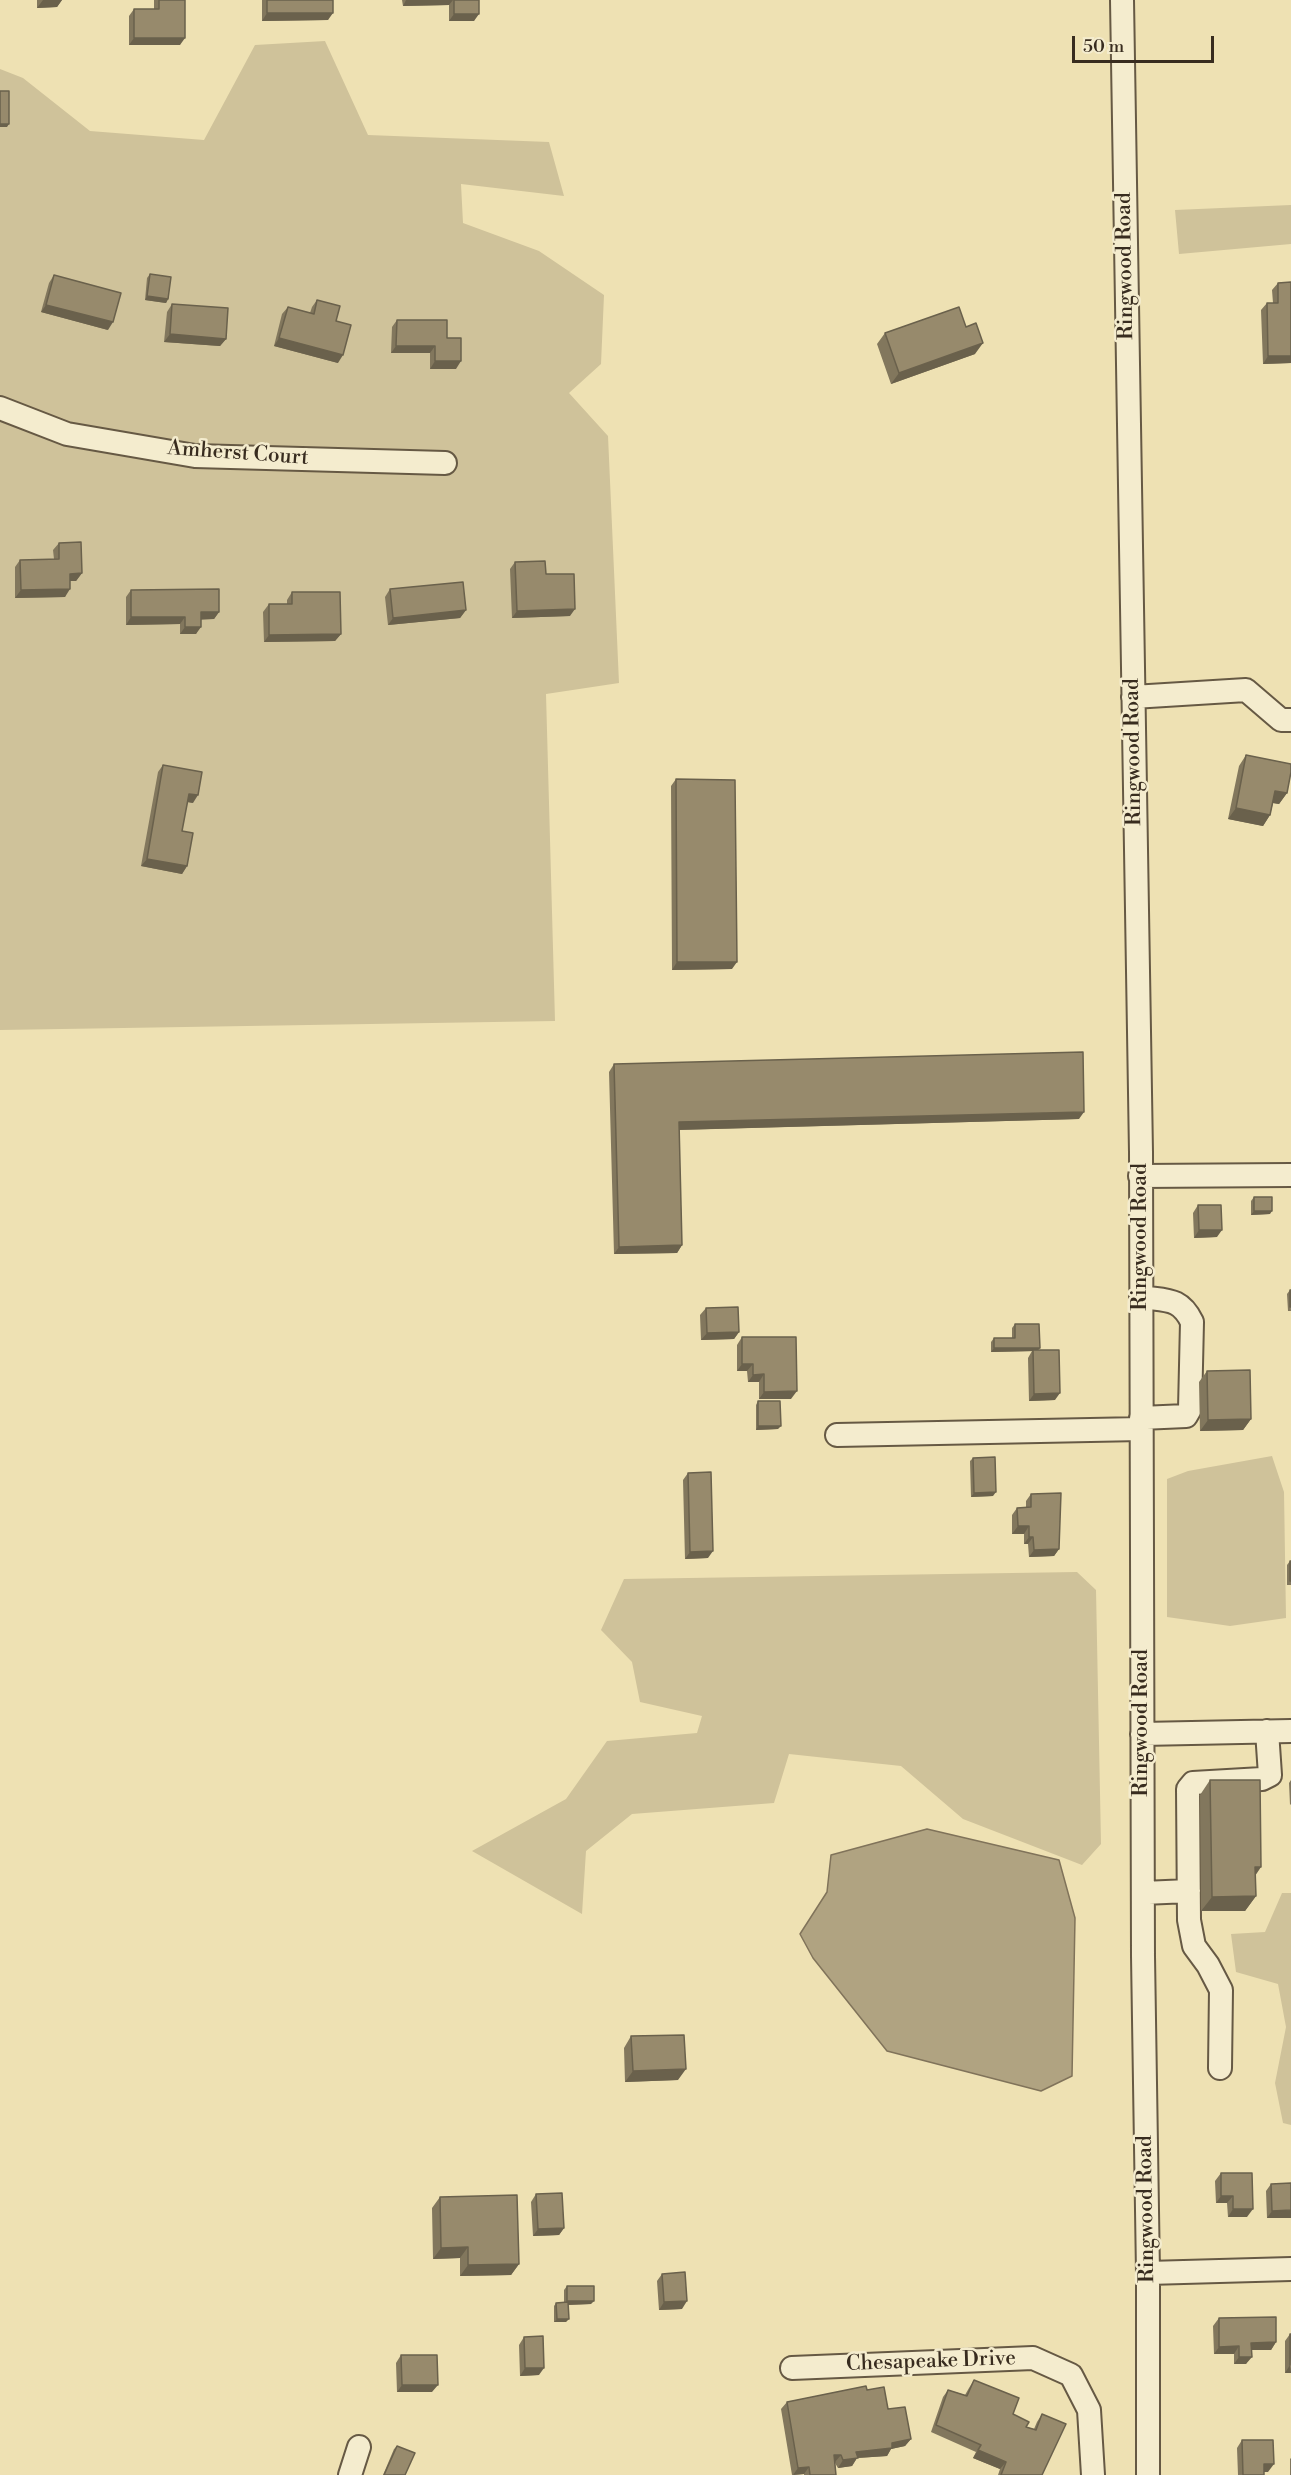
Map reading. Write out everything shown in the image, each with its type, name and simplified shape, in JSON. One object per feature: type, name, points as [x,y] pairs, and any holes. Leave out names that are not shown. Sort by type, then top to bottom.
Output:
[{"type":"street","name":"Ringwood Road","points":[[1122,0],[1140,1176],[1148,2475]]},
{"type":"street","name":"Amherst Court","points":[[0,408],[67,434],[195,456],[445,463]]},
{"type":"street","points":[[1133,697],[1246,690],[1281,720],[1291,720]]},
{"type":"street","points":[[1140,1176],[1291,1175]]},
{"type":"street","points":[[837,1435],[1141,1424],[1186,1416],[1190,1409],[1192,1322],[1187,1311],[1178,1302],[1141,1297]]},
{"type":"street","points":[[1220,2068],[1221,1990],[1208,1965],[1194,1946],[1189,1920],[1188,1789],[1192,1783],[1262,1779],[1270,1775],[1267,1731]]},
{"type":"street","points":[[1142,1734],[1291,1731]]},
{"type":"street","points":[[1143,1893],[1189,1891]]},
{"type":"street","points":[[1148,2273],[1291,2269]]},
{"type":"street","name":"Chesapeake Drive","points":[[792,2368],[1033,2358],[1071,2375],[1089,2410],[1093,2475]]},
{"type":"street","points":[[350,2475],[359,2447]]},
{"type":"shaded area","points":[[325,41],[368,135],[549,142],[564,196],[461,184],[463,223],[539,251],[604,295],[601,364],[569,393],[608,436],[619,683],[546,694],[555,1021],[0,1030],[0,69],[23,78],[90,131],[204,140],[255,45]]},
{"type":"shaded area","points":[[1291,205],[1291,244],[1179,254],[1175,210]]},
{"type":"shaded area","points":[[1272,1456],[1284,1492],[1286,1618],[1230,1626],[1167,1617],[1167,1479],[1188,1471]]},
{"type":"shaded area","points":[[1077,1572],[1096,1590],[1101,1844],[1082,1865],[963,1819],[901,1766],[789,1754],[774,1803],[632,1814],[586,1851],[582,1914],[472,1851],[566,1799],[607,1741],[697,1733],[702,1716],[640,1702],[632,1662],[601,1630],[624,1579]]},
{"type":"shaded area","points":[[927,1829],[1059,1860],[1075,1918],[1072,2076],[1041,2091],[887,2051],[813,1958],[800,1934],[827,1892],[831,1855]]},
{"type":"shaded area","points":[[1282,1893],[1291,1893],[1291,2125],[1283,2123],[1275,2083],[1286,2027],[1278,1984],[1236,1972],[1231,1934],[1265,1932]]},
{"type":"building","points":[[159,0],[185,0],[185,38],[134,38],[134,9],[159,9]]},
{"type":"building","points":[[267,0],[333,0],[333,13],[267,13]]},
{"type":"building","points":[[454,0],[479,0],[479,14],[454,14]]},
{"type":"building","points":[[0,91],[9,91],[9,124],[0,124]]},
{"type":"building","points":[[150,274],[171,277],[168,299],[147,296]]},
{"type":"building","points":[[54,275],[121,293],[113,322],[46,305]]},
{"type":"building","points":[[1291,282],[1291,356],[1268,356],[1267,303],[1278,303],[1278,283]]},
{"type":"building","points":[[317,300],[340,306],[336,321],[351,325],[343,355],[279,338],[288,307],[314,314]]},
{"type":"building","points":[[172,304],[228,308],[226,339],[170,334]]},
{"type":"building","points":[[959,307],[966,327],[976,323],[983,343],[899,373],[885,333]]},
{"type":"building","points":[[397,320],[447,320],[447,338],[461,338],[461,361],[435,361],[435,346],[396,346]]},
{"type":"building","points":[[81,542],[82,573],[70,574],[70,589],[21,590],[20,560],[59,559],[59,543]]},
{"type":"building","points":[[545,561],[546,574],[574,574],[575,609],[517,611],[515,562]]},
{"type":"building","points":[[463,582],[466,610],[393,618],[390,589]]},
{"type":"building","points":[[219,589],[219,612],[201,612],[201,627],[185,627],[185,617],[131,617],[131,590]]},
{"type":"building","points":[[292,592],[340,592],[341,634],[269,635],[269,604],[292,604]]},
{"type":"building","points":[[1246,755],[1291,764],[1287,793],[1275,791],[1270,815],[1236,808]]},
{"type":"building","points":[[163,765],[202,772],[198,795],[189,794],[182,831],[193,833],[187,866],[147,859]]},
{"type":"building","points":[[676,779],[735,780],[737,962],[677,962]]},
{"type":"building","points":[[1083,1052],[1084,1112],[679,1122],[682,1245],[619,1247],[614,1064]]},
{"type":"building","points":[[1254,1197],[1272,1197],[1272,1211],[1254,1211]]},
{"type":"building","points":[[1198,1205],[1221,1205],[1222,1230],[1199,1230]]},
{"type":"building","points":[[738,1307],[739,1332],[707,1333],[706,1308]]},
{"type":"building","points":[[1015,1324],[1039,1324],[1040,1348],[994,1348],[994,1338],[1015,1338]]},
{"type":"building","points":[[742,1337],[796,1337],[797,1391],[764,1392],[764,1374],[753,1375],[753,1364],[742,1364]]},
{"type":"building","points":[[1033,1350],[1059,1350],[1060,1393],[1034,1394]]},
{"type":"building","points":[[1250,1370],[1251,1419],[1208,1420],[1207,1371]]},
{"type":"building","points":[[758,1401],[780,1401],[781,1426],[758,1426]]},
{"type":"building","points":[[995,1457],[996,1492],[974,1493],[973,1458]]},
{"type":"building","points":[[711,1472],[713,1551],[690,1552],[688,1473]]},
{"type":"building","points":[[1061,1493],[1059,1549],[1034,1550],[1033,1537],[1029,1537],[1029,1526],[1018,1526],[1017,1508],[1031,1507],[1031,1494]]},
{"type":"building","points":[[1210,1780],[1260,1780],[1261,1867],[1255,1867],[1256,1896],[1212,1897]]},
{"type":"building","points":[[684,2035],[686,2069],[633,2071],[631,2036]]},
{"type":"building","points":[[1221,2173],[1252,2173],[1253,2209],[1233,2209],[1233,2196],[1221,2196]]},
{"type":"building","points":[[1291,2183],[1291,2210],[1272,2211],[1271,2184]]},
{"type":"building","points":[[562,2193],[564,2228],[538,2229],[536,2194]]},
{"type":"building","points":[[517,2195],[519,2264],[468,2265],[468,2247],[441,2248],[440,2197]]},
{"type":"building","points":[[685,2272],[687,2301],[664,2302],[662,2274]]},
{"type":"building","points":[[567,2286],[594,2286],[594,2301],[567,2301]]},
{"type":"building","points":[[568,2302],[569,2319],[557,2319],[556,2303]]},
{"type":"building","points":[[1276,2317],[1276,2342],[1251,2343],[1252,2357],[1239,2357],[1239,2346],[1219,2347],[1219,2318]]},
{"type":"building","points":[[543,2336],[544,2368],[525,2368],[524,2337]]},
{"type":"building","points":[[401,2355],[437,2355],[438,2385],[402,2385]]},
{"type":"building","points":[[974,2380],[1019,2398],[1013,2414],[1029,2422],[1026,2427],[1036,2430],[1042,2414],[1066,2424],[1042,2475],[1001,2475],[1006,2462],[978,2450],[981,2445],[936,2425],[948,2390],[967,2396]]},
{"type":"building","points":[[866,2386],[867,2390],[884,2387],[888,2409],[905,2407],[911,2439],[892,2443],[892,2448],[856,2452],[858,2458],[843,2460],[841,2455],[834,2455],[836,2475],[810,2475],[809,2467],[798,2468],[787,2402]]},
{"type":"building","points":[[1242,2440],[1273,2440],[1274,2464],[1264,2464],[1264,2475],[1243,2475]]},
{"type":"building","points":[[397,2446],[415,2453],[405,2475],[384,2475]]}]
